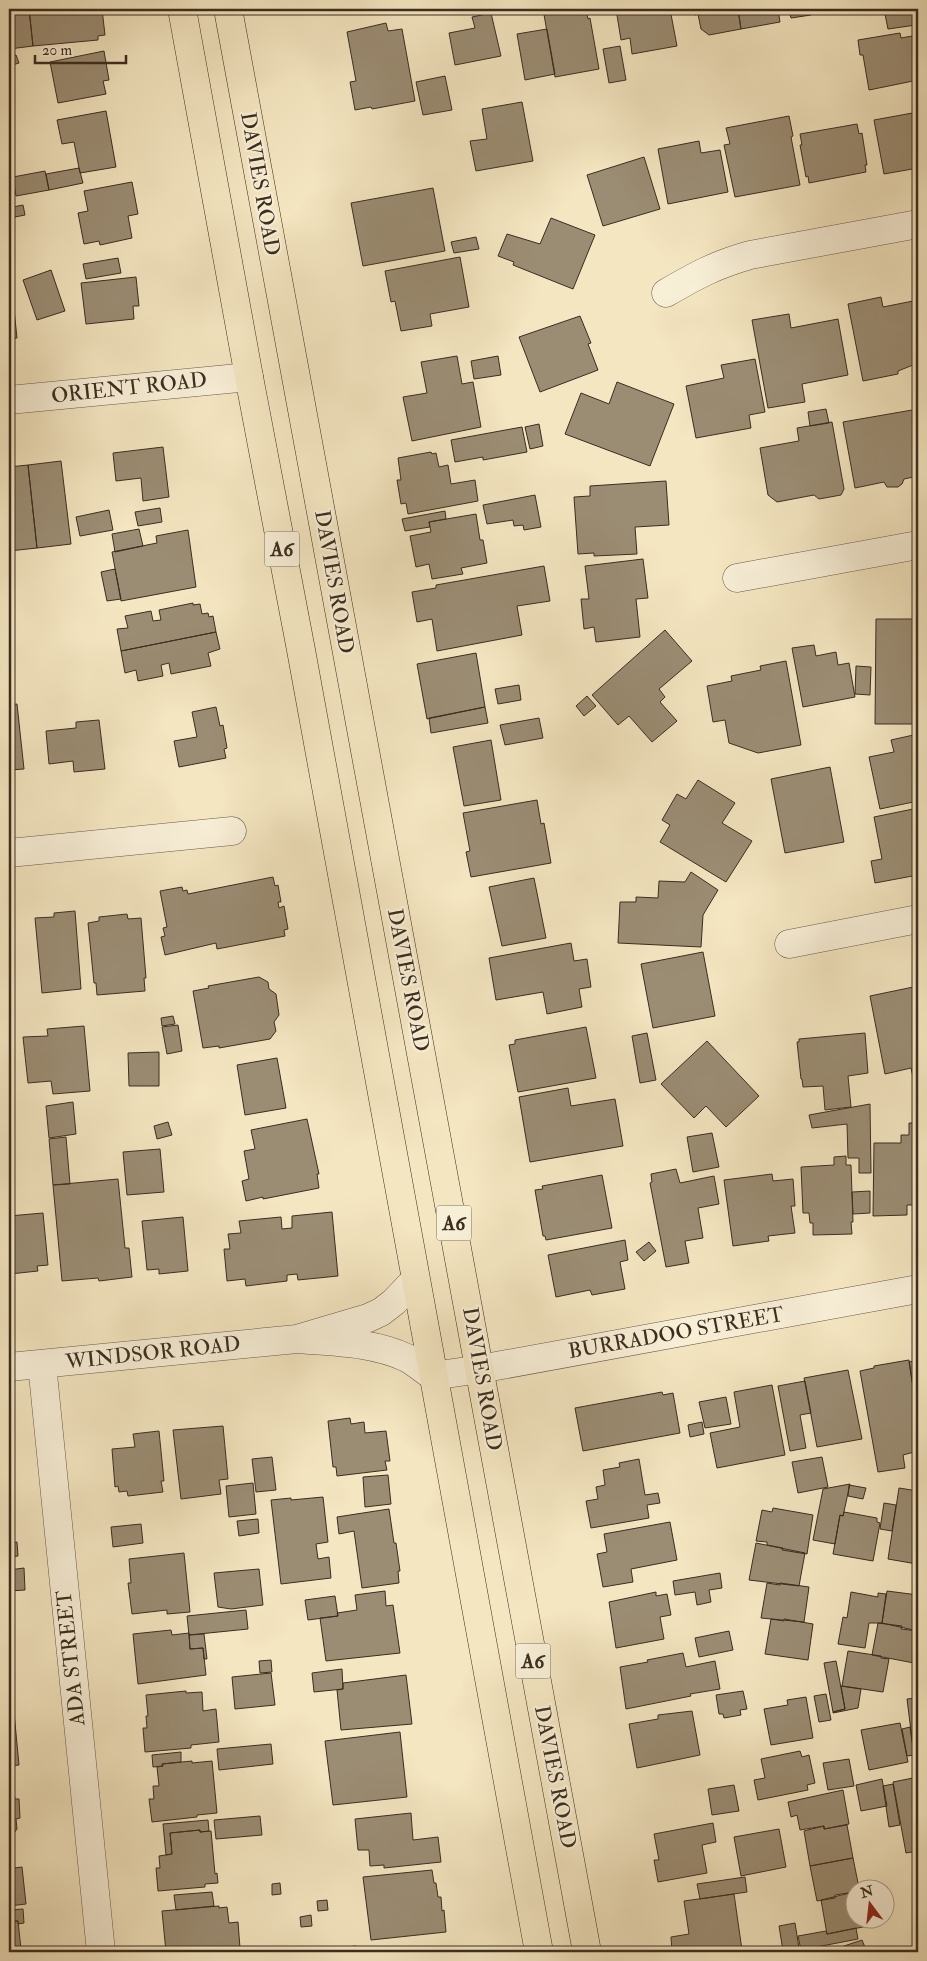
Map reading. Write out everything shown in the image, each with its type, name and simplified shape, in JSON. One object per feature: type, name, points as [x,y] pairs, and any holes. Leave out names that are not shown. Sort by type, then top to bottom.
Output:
[{"type":"highway","name":"DAVIES ROAD","points":[[182,9],[539,1952]]},
{"type":"highway","name":"DAVIES ROAD","points":[[228,9],[588,1952]]},
{"type":"street","points":[[666,293],[701,272],[733,260],[918,224]]},
{"type":"street","name":"ORIENT ROAD","points":[[9,400],[249,377]]},
{"type":"street","points":[[737,578],[918,546]]},
{"type":"street","points":[[9,853],[232,831]]},
{"type":"street","points":[[789,944],[918,919]]},
{"type":"street","name":"WINDSOR ROAD","points":[[9,1367],[297,1338],[368,1318],[381,1312],[394,1302],[415,1280]]},
{"type":"street","name":"BURRADOO STREET","points":[[433,1376],[480,1370],[918,1289]]},
{"type":"street","name":"WINDSOR ROAD","points":[[297,1338],[366,1345],[388,1350],[409,1359],[433,1376]]},
{"type":"street","name":"ADA STREET","points":[[42,1364],[101,1952]]},
{"type":"building","points":[[9,9],[29,9],[33,46],[9,49]]},
{"type":"building","points":[[29,9],[102,9],[105,35],[98,36],[98,40],[33,46]]},
{"type":"building","points":[[543,9],[586,9],[588,19],[590,18],[599,69],[555,77]]},
{"type":"building","points":[[616,9],[670,9],[677,46],[632,54],[630,38],[621,40]]},
{"type":"building","points":[[694,9],[738,9],[741,29],[709,35],[701,29],[698,14],[695,15]]},
{"type":"building","points":[[738,9],[778,9],[780,22],[741,29]]},
{"type":"building","points":[[789,9],[809,9],[811,15],[791,18]]},
{"type":"building","points":[[884,9],[913,9],[916,25],[888,29]]},
{"type":"building","points":[[491,13],[501,56],[455,65],[449,33],[475,28],[472,17]]},
{"type":"building","points":[[386,23],[388,31],[402,29],[415,101],[372,109],[371,107],[355,110],[350,82],[356,81],[347,32]]},
{"type":"building","points":[[547,29],[555,74],[525,80],[517,34]]},
{"type":"building","points":[[900,33],[901,38],[918,35],[918,80],[869,90],[863,55],[860,55],[858,40]]},
{"type":"building","points":[[620,46],[626,80],[609,83],[603,49]]},
{"type":"building","points":[[104,51],[109,80],[103,81],[106,94],[58,103],[50,62]]},
{"type":"building","points":[[16,55],[19,63],[9,66],[9,56]]},
{"type":"building","points":[[445,76],[452,110],[423,115],[416,82]]},
{"type":"building","points":[[522,102],[533,161],[476,171],[470,141],[487,139],[482,109]]},
{"type":"building","points":[[106,111],[116,167],[80,173],[74,142],[62,144],[57,120]]},
{"type":"building","points":[[918,112],[918,168],[884,174],[874,120]]},
{"type":"building","points":[[789,116],[800,185],[735,197],[724,145],[730,144],[726,128]]},
{"type":"building","points":[[857,124],[859,134],[862,133],[867,165],[865,165],[866,172],[809,183],[808,176],[806,177],[800,145],[802,145],[800,134]]},
{"type":"building","points":[[699,141],[701,153],[720,150],[728,192],[668,204],[658,149]]},
{"type":"building","points":[[644,157],[660,209],[603,226],[587,175]]},
{"type":"building","points":[[79,168],[83,183],[49,190],[46,174]]},
{"type":"building","points":[[45,171],[49,190],[16,196],[13,177]]},
{"type":"building","points":[[132,182],[138,214],[128,216],[132,238],[100,245],[99,241],[84,244],[78,213],[88,211],[84,191]]},
{"type":"building","points":[[433,188],[445,251],[363,266],[351,203]]},
{"type":"building","points":[[23,205],[25,215],[15,217],[13,207]]},
{"type":"building","points":[[551,218],[595,235],[573,289],[513,265],[514,262],[498,256],[507,234],[540,244]]},
{"type":"building","points":[[476,237],[479,249],[454,253],[451,242]]},
{"type":"building","points":[[460,257],[469,307],[430,314],[432,326],[401,331],[395,301],[391,302],[385,271]]},
{"type":"building","points":[[118,258],[121,273],[86,279],[83,264]]},
{"type":"building","points":[[51,270],[65,311],[37,320],[23,280]]},
{"type":"building","points":[[136,277],[139,306],[133,306],[134,319],[86,324],[81,283]]},
{"type":"building","points":[[12,290],[17,338],[9,339],[9,291]]},
{"type":"building","points":[[881,297],[883,307],[918,300],[918,363],[898,371],[898,374],[863,381],[848,304]]},
{"type":"building","points":[[789,314],[791,328],[838,319],[848,375],[802,384],[805,402],[768,408],[752,320]]},
{"type":"building","points":[[580,316],[591,343],[588,344],[598,370],[540,392],[519,337]]},
{"type":"building","points":[[457,356],[462,384],[473,382],[481,427],[412,441],[403,397],[427,393],[421,362]]},
{"type":"building","points":[[498,356],[501,375],[474,379],[471,361]]},
{"type":"building","points":[[755,359],[765,412],[749,415],[751,428],[696,438],[686,386],[724,378],[721,365]]},
{"type":"building","points":[[617,382],[674,404],[650,466],[565,434],[581,393],[609,404]]},
{"type":"building","points":[[826,409],[829,423],[810,426],[808,412]]},
{"type":"building","points":[[918,409],[918,476],[904,479],[898,487],[887,487],[884,482],[855,488],[843,422]]},
{"type":"building","points":[[832,422],[844,489],[841,495],[819,499],[814,495],[777,502],[768,495],[760,448],[799,441],[797,428]]},
{"type":"building","points":[[539,424],[543,446],[530,449],[525,427]]},
{"type":"building","points":[[522,427],[527,452],[483,460],[483,457],[455,462],[451,440]]},
{"type":"building","points":[[163,447],[169,497],[143,501],[141,478],[116,481],[113,453]]},
{"type":"building","points":[[431,452],[432,454],[436,453],[439,467],[448,465],[451,484],[475,480],[478,501],[408,514],[406,503],[401,504],[397,480],[401,480],[398,458]]},
{"type":"building","points":[[61,461],[71,544],[37,548],[28,465]]},
{"type":"building","points":[[28,465],[37,548],[9,551],[9,467]]},
{"type":"building","points":[[666,481],[669,525],[635,527],[637,554],[594,556],[594,553],[578,554],[574,497],[590,496],[590,486]]},
{"type":"building","points":[[535,495],[541,527],[524,530],[523,525],[514,526],[513,520],[487,524],[483,505]]},
{"type":"building","points":[[160,508],[162,522],[138,526],[135,512]]},
{"type":"building","points":[[109,510],[113,530],[80,536],[76,517]]},
{"type":"building","points":[[445,511],[446,519],[429,522],[430,527],[405,531],[402,519]]},
{"type":"building","points":[[476,514],[480,540],[483,540],[487,563],[461,568],[463,574],[432,579],[429,564],[416,567],[410,536],[431,532],[429,522]]},
{"type":"building","points":[[139,529],[143,546],[115,552],[112,534]]},
{"type":"building","points":[[188,530],[196,587],[121,601],[112,552],[157,543],[156,536]]},
{"type":"building","points":[[643,559],[648,598],[636,599],[640,637],[596,642],[594,627],[584,629],[581,599],[589,599],[585,566]]},
{"type":"building","points":[[544,566],[550,601],[517,606],[522,635],[437,651],[432,619],[417,622],[412,592],[436,588],[436,585]]},
{"type":"building","points":[[115,569],[121,599],[107,601],[101,572]]},
{"type":"building","points":[[193,603],[193,605],[200,604],[202,614],[208,613],[209,617],[213,616],[216,632],[121,651],[117,629],[128,628],[125,616],[151,611],[153,621],[161,620],[159,610]]},
{"type":"building","points":[[876,619],[914,619],[914,626],[918,626],[918,719],[913,719],[913,724],[875,724]]},
{"type":"building","points":[[665,630],[692,661],[659,689],[665,697],[660,702],[677,721],[652,742],[629,716],[618,725],[592,695]]},
{"type":"building","points":[[216,632],[220,649],[208,653],[211,666],[171,674],[169,663],[161,665],[163,676],[138,681],[136,670],[125,673],[121,651]]},
{"type":"building","points":[[814,645],[816,656],[836,652],[838,665],[849,663],[855,697],[803,707],[792,648]]},
{"type":"building","points":[[476,653],[485,707],[427,719],[417,664]]},
{"type":"building","points":[[786,661],[801,745],[758,753],[729,743],[725,720],[713,722],[707,686],[732,681],[731,676],[761,670],[760,666]]},
{"type":"building","points":[[856,666],[871,667],[870,695],[855,694]]},
{"type":"building","points":[[519,685],[521,700],[498,704],[495,689]]},
{"type":"building","points":[[587,696],[596,706],[584,716],[576,706]]},
{"type":"building","points":[[17,704],[24,769],[9,770],[9,705]]},
{"type":"building","points":[[216,707],[220,726],[223,725],[227,748],[224,749],[226,758],[179,767],[174,741],[197,737],[192,712]]},
{"type":"building","points":[[485,707],[488,723],[431,733],[429,718]]},
{"type":"building","points":[[539,718],[543,738],[505,745],[500,725]]},
{"type":"building","points":[[99,720],[105,769],[74,772],[73,761],[49,764],[46,731],[76,728],[76,722]]},
{"type":"building","points":[[918,734],[918,801],[880,809],[869,757],[894,752],[891,740]]},
{"type":"building","points":[[491,740],[501,800],[464,806],[453,747]]},
{"type":"building","points":[[830,767],[844,842],[785,853],[771,779]]},
{"type":"building","points":[[698,780],[735,803],[722,823],[752,841],[726,882],[660,842],[670,825],[662,820],[677,794],[686,799]]},
{"type":"building","points":[[537,800],[541,824],[544,823],[551,863],[471,877],[466,852],[470,851],[463,813]]},
{"type":"building","points":[[918,808],[918,875],[875,883],[871,861],[882,859],[874,817]]},
{"type":"building","points":[[691,872],[718,890],[703,915],[701,947],[618,943],[620,902],[636,902],[636,897],[658,898],[659,881],[685,882]]},
{"type":"building","points":[[273,877],[275,886],[278,885],[281,902],[278,902],[279,908],[284,906],[288,929],[284,930],[285,936],[217,949],[216,943],[165,955],[161,937],[165,936],[163,928],[167,927],[160,891],[182,887],[183,891],[187,890],[188,894]]},
{"type":"building","points":[[534,878],[546,938],[502,946],[489,887]]},
{"type":"building","points":[[75,911],[81,989],[42,993],[35,918],[54,917],[54,913]]},
{"type":"building","points":[[127,914],[128,919],[141,918],[146,978],[144,978],[145,991],[97,995],[88,923],[99,921],[99,917]]},
{"type":"building","points":[[571,943],[574,961],[587,959],[591,987],[579,989],[582,1007],[547,1014],[543,992],[496,1000],[489,958]]},
{"type":"building","points":[[703,952],[715,1016],[653,1028],[641,964]]},
{"type":"building","points":[[259,977],[268,982],[269,989],[276,994],[279,1015],[274,1022],[276,1031],[270,1039],[219,1048],[219,1046],[203,1048],[193,991],[209,988],[208,986]]},
{"type":"building","points":[[918,986],[918,1091],[916,1092],[911,1068],[885,1074],[870,996]]},
{"type":"building","points":[[173,1016],[175,1024],[162,1026],[161,1018]]},
{"type":"building","points":[[178,1025],[182,1051],[167,1054],[162,1027]]},
{"type":"building","points":[[84,1026],[90,1091],[53,1094],[51,1081],[28,1083],[23,1037],[48,1036],[47,1029]]},
{"type":"building","points":[[586,1027],[596,1078],[518,1092],[509,1045],[515,1044],[515,1040]]},
{"type":"building","points":[[647,1033],[656,1080],[640,1083],[632,1036]]},
{"type":"building","points":[[865,1033],[868,1073],[848,1076],[851,1107],[825,1110],[823,1086],[803,1087],[797,1042],[799,1042],[799,1039]]},
{"type":"building","points":[[707,1041],[759,1096],[726,1127],[706,1106],[694,1118],[661,1084]]},
{"type":"building","points":[[159,1052],[159,1086],[129,1086],[128,1053]]},
{"type":"building","points":[[277,1058],[286,1108],[245,1115],[237,1065]]},
{"type":"building","points":[[568,1088],[571,1106],[615,1099],[623,1146],[530,1162],[519,1097]]},
{"type":"building","points":[[73,1102],[76,1134],[49,1138],[46,1106]]},
{"type":"building","points":[[870,1104],[871,1173],[859,1173],[859,1158],[848,1158],[847,1124],[812,1128],[809,1115]]},
{"type":"building","points":[[307,1119],[319,1174],[317,1174],[319,1188],[246,1201],[242,1181],[249,1179],[244,1151],[255,1149],[251,1130]]},
{"type":"building","points":[[168,1122],[172,1135],[157,1139],[154,1126]]},
{"type":"building","points":[[909,1123],[918,1123],[918,1205],[907,1205],[907,1215],[873,1216],[874,1143],[901,1143],[901,1135],[909,1135]]},
{"type":"building","points":[[712,1133],[719,1167],[693,1172],[687,1137]]},
{"type":"building","points":[[66,1137],[70,1184],[53,1185],[49,1139]]},
{"type":"building","points":[[160,1149],[164,1192],[127,1195],[123,1152]]},
{"type":"building","points":[[846,1156],[846,1165],[851,1165],[852,1234],[813,1235],[813,1223],[810,1223],[809,1213],[803,1213],[801,1167],[834,1165],[834,1157]]},
{"type":"building","points":[[676,1169],[680,1183],[714,1176],[719,1204],[698,1208],[703,1238],[685,1241],[689,1263],[666,1267],[650,1183],[652,1182],[651,1174]]},
{"type":"building","points":[[772,1174],[773,1181],[793,1179],[795,1206],[791,1206],[795,1233],[768,1236],[769,1241],[733,1246],[724,1180]]},
{"type":"building","points":[[602,1175],[612,1228],[546,1240],[545,1236],[543,1236],[535,1190],[543,1189],[542,1186]]},
{"type":"building","points":[[118,1179],[125,1248],[129,1248],[132,1277],[99,1281],[98,1278],[62,1281],[53,1185]]},
{"type":"building","points":[[870,1191],[870,1213],[853,1214],[852,1192]]},
{"type":"building","points":[[332,1212],[338,1276],[298,1280],[297,1274],[287,1275],[287,1281],[246,1286],[245,1279],[227,1281],[224,1249],[230,1249],[228,1234],[241,1233],[239,1221],[281,1217],[282,1229],[292,1228],[292,1216]]},
{"type":"building","points":[[43,1213],[48,1265],[37,1266],[38,1271],[10,1274],[9,1216]]},
{"type":"building","points":[[183,1217],[188,1271],[159,1274],[159,1269],[147,1270],[142,1221]]},
{"type":"building","points":[[625,1240],[628,1260],[620,1262],[625,1289],[592,1295],[590,1290],[556,1297],[548,1255]]},
{"type":"building","points":[[649,1242],[656,1251],[644,1261],[636,1252]]},
{"type":"building","points":[[909,1360],[913,1387],[918,1386],[918,1451],[903,1455],[905,1468],[878,1472],[860,1371],[874,1368],[874,1366]]},
{"type":"building","points":[[918,1360],[918,1386],[913,1387],[909,1362]]},
{"type":"building","points":[[848,1370],[862,1439],[817,1447],[804,1378]]},
{"type":"building","points":[[805,1381],[811,1413],[800,1415],[806,1448],[790,1451],[778,1386]]},
{"type":"building","points":[[772,1385],[785,1455],[717,1468],[710,1433],[740,1427],[734,1392]]},
{"type":"building","points":[[662,1392],[663,1395],[673,1393],[680,1433],[583,1451],[575,1408]]},
{"type":"building","points":[[726,1397],[731,1424],[705,1428],[699,1402]]},
{"type":"building","points":[[350,1418],[351,1424],[364,1422],[365,1433],[386,1431],[390,1461],[385,1461],[387,1470],[337,1476],[336,1467],[333,1467],[328,1421]]},
{"type":"building","points":[[702,1422],[704,1434],[690,1437],[688,1425]]},
{"type":"building","points":[[223,1426],[228,1479],[219,1480],[221,1494],[181,1499],[173,1430]]},
{"type":"building","points":[[159,1431],[164,1481],[161,1481],[163,1492],[128,1496],[127,1491],[119,1492],[118,1486],[115,1487],[112,1449],[135,1447],[133,1434]]},
{"type":"building","points":[[272,1457],[276,1490],[256,1492],[252,1459]]},
{"type":"building","points":[[822,1457],[828,1487],[798,1493],[792,1462]]},
{"type":"building","points":[[639,1459],[645,1495],[658,1493],[660,1503],[647,1505],[649,1518],[591,1528],[586,1501],[598,1499],[596,1487],[605,1485],[603,1470],[620,1467],[619,1463]]},
{"type":"building","points":[[388,1475],[391,1504],[365,1507],[363,1477]]},
{"type":"building","points":[[253,1483],[256,1514],[229,1517],[226,1486]]},
{"type":"building","points":[[850,1484],[843,1516],[840,1515],[835,1544],[813,1540],[823,1489]]},
{"type":"building","points":[[849,1485],[866,1488],[863,1499],[848,1496]]},
{"type":"building","points":[[899,1488],[918,1491],[917,1564],[888,1559]]},
{"type":"building","points":[[323,1497],[328,1542],[316,1544],[318,1559],[329,1557],[331,1578],[281,1584],[271,1500]]},
{"type":"building","points":[[884,1503],[896,1505],[892,1531],[880,1529]]},
{"type":"building","points":[[773,1508],[813,1515],[807,1554],[782,1550],[783,1548],[767,1545],[767,1542],[756,1541],[762,1510],[772,1512]]},
{"type":"building","points":[[389,1509],[400,1571],[398,1571],[399,1583],[362,1588],[354,1531],[339,1534],[337,1517]]},
{"type":"building","points":[[844,1512],[877,1518],[877,1522],[880,1523],[873,1561],[833,1554],[840,1515],[843,1516]]},
{"type":"building","points":[[258,1519],[259,1533],[239,1536],[237,1521]]},
{"type":"building","points":[[670,1522],[677,1560],[631,1569],[633,1582],[603,1587],[597,1554],[607,1552],[604,1534]]},
{"type":"building","points":[[141,1524],[143,1543],[113,1547],[111,1527]]},
{"type":"building","points":[[17,1542],[18,1556],[9,1557],[9,1543]]},
{"type":"building","points":[[756,1543],[805,1553],[799,1586],[749,1580]]},
{"type":"building","points":[[184,1553],[190,1612],[167,1614],[167,1610],[132,1614],[128,1583],[131,1583],[129,1559]]},
{"type":"building","points":[[24,1568],[25,1590],[9,1591],[9,1570]]},
{"type":"building","points":[[259,1569],[263,1605],[231,1609],[218,1607],[214,1573]]},
{"type":"building","points":[[720,1573],[722,1588],[709,1590],[711,1602],[697,1605],[695,1592],[675,1595],[673,1581]]},
{"type":"building","points":[[767,1583],[809,1587],[804,1622],[761,1618]]},
{"type":"building","points":[[385,1591],[386,1606],[393,1605],[400,1653],[326,1661],[320,1618],[338,1616],[337,1613],[357,1610],[355,1595]]},
{"type":"building","points":[[887,1591],[918,1595],[918,1631],[882,1623]]},
{"type":"building","points":[[656,1592],[656,1596],[667,1594],[671,1615],[660,1617],[664,1639],[616,1648],[609,1602]]},
{"type":"building","points":[[851,1592],[878,1597],[878,1593],[886,1594],[882,1623],[869,1623],[865,1648],[838,1644],[843,1617],[847,1618]]},
{"type":"building","points":[[335,1596],[338,1616],[308,1620],[305,1600]]},
{"type":"building","points":[[246,1610],[248,1629],[189,1635],[187,1616]]},
{"type":"building","points":[[771,1619],[784,1621],[784,1619],[813,1624],[808,1660],[765,1654]]},
{"type":"building","points":[[878,1623],[902,1626],[901,1629],[918,1631],[914,1663],[872,1655]]},
{"type":"building","points":[[171,1630],[172,1635],[189,1633],[190,1649],[203,1648],[206,1675],[138,1684],[133,1634]]},
{"type":"building","points":[[729,1631],[733,1650],[699,1657],[695,1638]]},
{"type":"building","points":[[204,1634],[207,1659],[204,1659],[203,1648],[190,1649],[189,1635]]},
{"type":"building","points":[[848,1651],[889,1659],[883,1692],[842,1686]]},
{"type":"building","points":[[683,1653],[686,1667],[715,1661],[720,1689],[626,1709],[620,1667]]},
{"type":"building","points":[[271,1660],[272,1672],[260,1673],[259,1661]]},
{"type":"building","points":[[836,1661],[845,1709],[833,1712],[824,1663]]},
{"type":"building","points":[[342,1669],[343,1689],[314,1692],[312,1673]]},
{"type":"building","points":[[271,1673],[275,1705],[235,1709],[232,1677]]},
{"type":"building","points":[[406,1675],[412,1724],[341,1730],[337,1690],[343,1689],[343,1683]]},
{"type":"building","points":[[841,1686],[861,1689],[858,1708],[833,1713],[845,1709]]},
{"type":"building","points":[[186,1691],[186,1693],[202,1692],[203,1711],[216,1709],[219,1742],[191,1745],[191,1748],[145,1752],[143,1728],[147,1728],[146,1695]]},
{"type":"building","points":[[743,1691],[747,1709],[740,1710],[741,1715],[724,1718],[723,1714],[719,1714],[716,1695]]},
{"type":"building","points":[[826,1694],[831,1720],[819,1722],[814,1696]]},
{"type":"building","points":[[806,1697],[813,1738],[771,1745],[764,1709],[788,1705],[787,1700]]},
{"type":"building","points":[[918,1698],[918,1771],[916,1771],[907,1699]]},
{"type":"building","points":[[9,1702],[13,1702],[19,1765],[9,1766]]},
{"type":"building","points":[[692,1711],[700,1755],[637,1768],[629,1724],[658,1719],[658,1715]]},
{"type":"building","points":[[900,1723],[908,1762],[869,1770],[861,1730]]},
{"type":"building","points":[[910,1727],[914,1755],[907,1756],[902,1729]]},
{"type":"building","points":[[400,1732],[407,1797],[333,1805],[325,1741]]},
{"type":"building","points":[[271,1744],[273,1764],[219,1770],[217,1749]]},
{"type":"building","points":[[800,1751],[802,1757],[809,1755],[815,1783],[807,1785],[808,1790],[758,1800],[754,1780],[765,1778],[761,1759]]},
{"type":"building","points":[[181,1752],[181,1762],[153,1767],[152,1755]]},
{"type":"building","points":[[849,1759],[854,1786],[828,1790],[823,1763]]},
{"type":"building","points":[[192,1761],[192,1763],[212,1761],[217,1813],[152,1822],[149,1799],[154,1799],[153,1786],[159,1786],[157,1767],[163,1766],[162,1764]]},
{"type":"building","points":[[918,1777],[918,1851],[906,1853],[893,1782]]},
{"type":"building","points":[[882,1779],[887,1806],[861,1811],[856,1785]]},
{"type":"building","points":[[9,1783],[13,1788],[15,1799],[19,1799],[20,1818],[16,1819],[17,1829],[14,1836],[9,1836]]},
{"type":"building","points":[[893,1784],[900,1825],[889,1827],[883,1786]]},
{"type":"building","points":[[734,1785],[739,1811],[712,1815],[708,1789]]},
{"type":"building","points":[[843,1790],[849,1824],[824,1829],[824,1826],[800,1830],[797,1815],[791,1817],[788,1802]]},
{"type":"building","points":[[411,1813],[413,1840],[438,1837],[441,1862],[384,1868],[384,1865],[370,1866],[369,1850],[358,1850],[355,1819]]},
{"type":"building","points":[[260,1816],[262,1835],[216,1839],[214,1820]]},
{"type":"building","points":[[208,1820],[209,1831],[170,1833],[172,1854],[166,1855],[163,1824]]},
{"type":"building","points":[[713,1823],[716,1842],[702,1845],[707,1873],[658,1882],[654,1860],[659,1860],[654,1834]]},
{"type":"building","points":[[847,1825],[853,1858],[810,1866],[804,1831],[824,1826],[824,1829]]},
{"type":"building","points":[[779,1829],[786,1867],[741,1876],[734,1837]]},
{"type":"building","points":[[200,1830],[200,1832],[211,1831],[215,1874],[217,1873],[218,1883],[205,1884],[205,1887],[158,1891],[156,1868],[160,1868],[159,1856],[172,1854],[170,1833]]},
{"type":"building","points":[[9,1850],[13,1850],[14,1868],[22,1867],[26,1904],[9,1906]]},
{"type":"building","points":[[853,1858],[857,1878],[844,1878],[844,1894],[835,1895],[835,1898],[817,1901],[810,1866]]},
{"type":"building","points":[[432,1870],[438,1897],[441,1897],[442,1911],[444,1910],[446,1932],[371,1940],[363,1877]]},
{"type":"building","points":[[745,1877],[747,1892],[700,1899],[697,1884]]},
{"type":"building","points":[[280,1883],[281,1894],[272,1895],[272,1884]]},
{"type":"building","points":[[212,1892],[214,1906],[176,1910],[174,1895]]},
{"type":"building","points":[[734,1894],[742,1950],[729,1952],[672,1952],[671,1937],[689,1934],[684,1901]]},
{"type":"building","points":[[844,1894],[844,1928],[858,1928],[827,1934],[821,1900]]},
{"type":"building","points":[[327,1900],[328,1910],[318,1911],[317,1901]]},
{"type":"building","points":[[219,1906],[219,1908],[227,1907],[229,1923],[238,1922],[240,1948],[223,1950],[223,1952],[166,1952],[162,1911]]},
{"type":"building","points":[[23,1909],[24,1923],[18,1924],[18,1921],[9,1921],[9,1910]]},
{"type":"building","points":[[311,1915],[312,1926],[301,1927],[300,1917]]},
{"type":"building","points":[[9,1921],[18,1921],[21,1949],[30,1948],[30,1952],[9,1952]]},
{"type":"building","points":[[795,1923],[799,1948],[783,1951],[779,1926]]},
{"type":"building","points":[[856,1928],[858,1939],[801,1950],[798,1936],[826,1931],[827,1934]]},
{"type":"building","points":[[862,1940],[867,1952],[826,1952]]},
{"type":"building","points":[[356,1946],[357,1952],[313,1952],[313,1951]]}]
